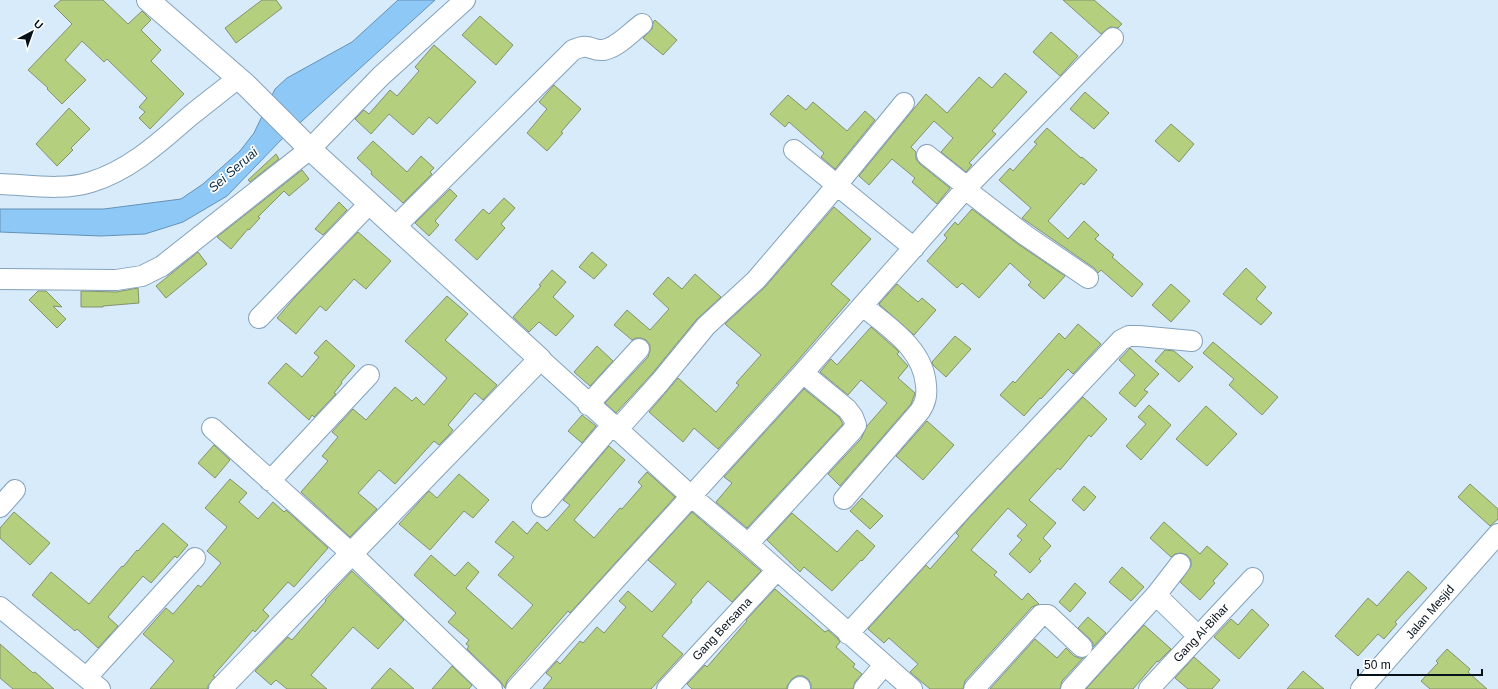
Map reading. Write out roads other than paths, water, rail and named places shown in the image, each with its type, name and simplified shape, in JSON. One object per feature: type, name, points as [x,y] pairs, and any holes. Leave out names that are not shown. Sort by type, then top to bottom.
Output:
[{"type":"main road","points":[[148,0],[242,81],[305,144],[369,204],[540,359],[220,689]]},
{"type":"street","points":[[0,279],[116,280],[142,276],[162,266],[178,254],[305,144],[465,0]]},
{"type":"street","points":[[394,227],[573,50],[581,46],[600,50],[608,49],[642,24]]},
{"type":"street","points":[[516,689],[803,374],[966,188],[1113,38]]},
{"type":"street","points":[[0,184],[67,186],[91,182],[109,175],[127,166],[242,81]]},
{"type":"street","points":[[542,507],[615,427],[660,382],[706,326],[756,280],[904,103]]},
{"type":"street","points":[[794,150],[836,186],[914,248]]},
{"type":"street","points":[[927,155],[1026,235],[1088,278]]},
{"type":"street","points":[[259,318],[369,204]]},
{"type":"street","points":[[844,499],[920,411],[926,401],[926,378],[916,354],[904,341],[863,306]]},
{"type":"street","points":[[848,634],[977,493],[1121,340],[1129,336],[1139,336],[1192,341]]},
{"type":"street","points":[[588,404],[639,349]]},
{"type":"street","points":[[540,359],[588,404],[912,689]]},
{"type":"street","points":[[748,544],[854,428],[855,421],[847,409],[803,374]]},
{"type":"street","points":[[270,481],[369,375]]},
{"type":"street","points":[[212,428],[352,554],[492,689]]},
{"type":"street","points":[[0,507],[15,490]]},
{"type":"street","name":"Jalan Mesjid","points":[[1361,689],[1498,534]]},
{"type":"street","points":[[0,608],[93,683],[195,558]]},
{"type":"street","points":[[1071,689],[1156,595],[1180,564]]},
{"type":"street","name":"Gang Bersama","points":[[667,689],[777,570]]},
{"type":"street","name":"Gang Al-Bihar","points":[[1149,689],[1253,578]]},
{"type":"street","points":[[1156,595],[1198,636]]},
{"type":"street","points":[[974,689],[1041,615],[1044,614],[1048,616],[1082,647]]},
{"type":"street","points":[[864,689],[884,665]]},
{"type":"water","name":"Sei Seruai","points":[[398,0],[435,0],[280,141],[227,196],[183,222],[145,234],[101,236],[0,232],[0,209],[104,209],[181,199],[203,184],[240,151],[254,133],[275,89],[287,78],[352,42]]}]
